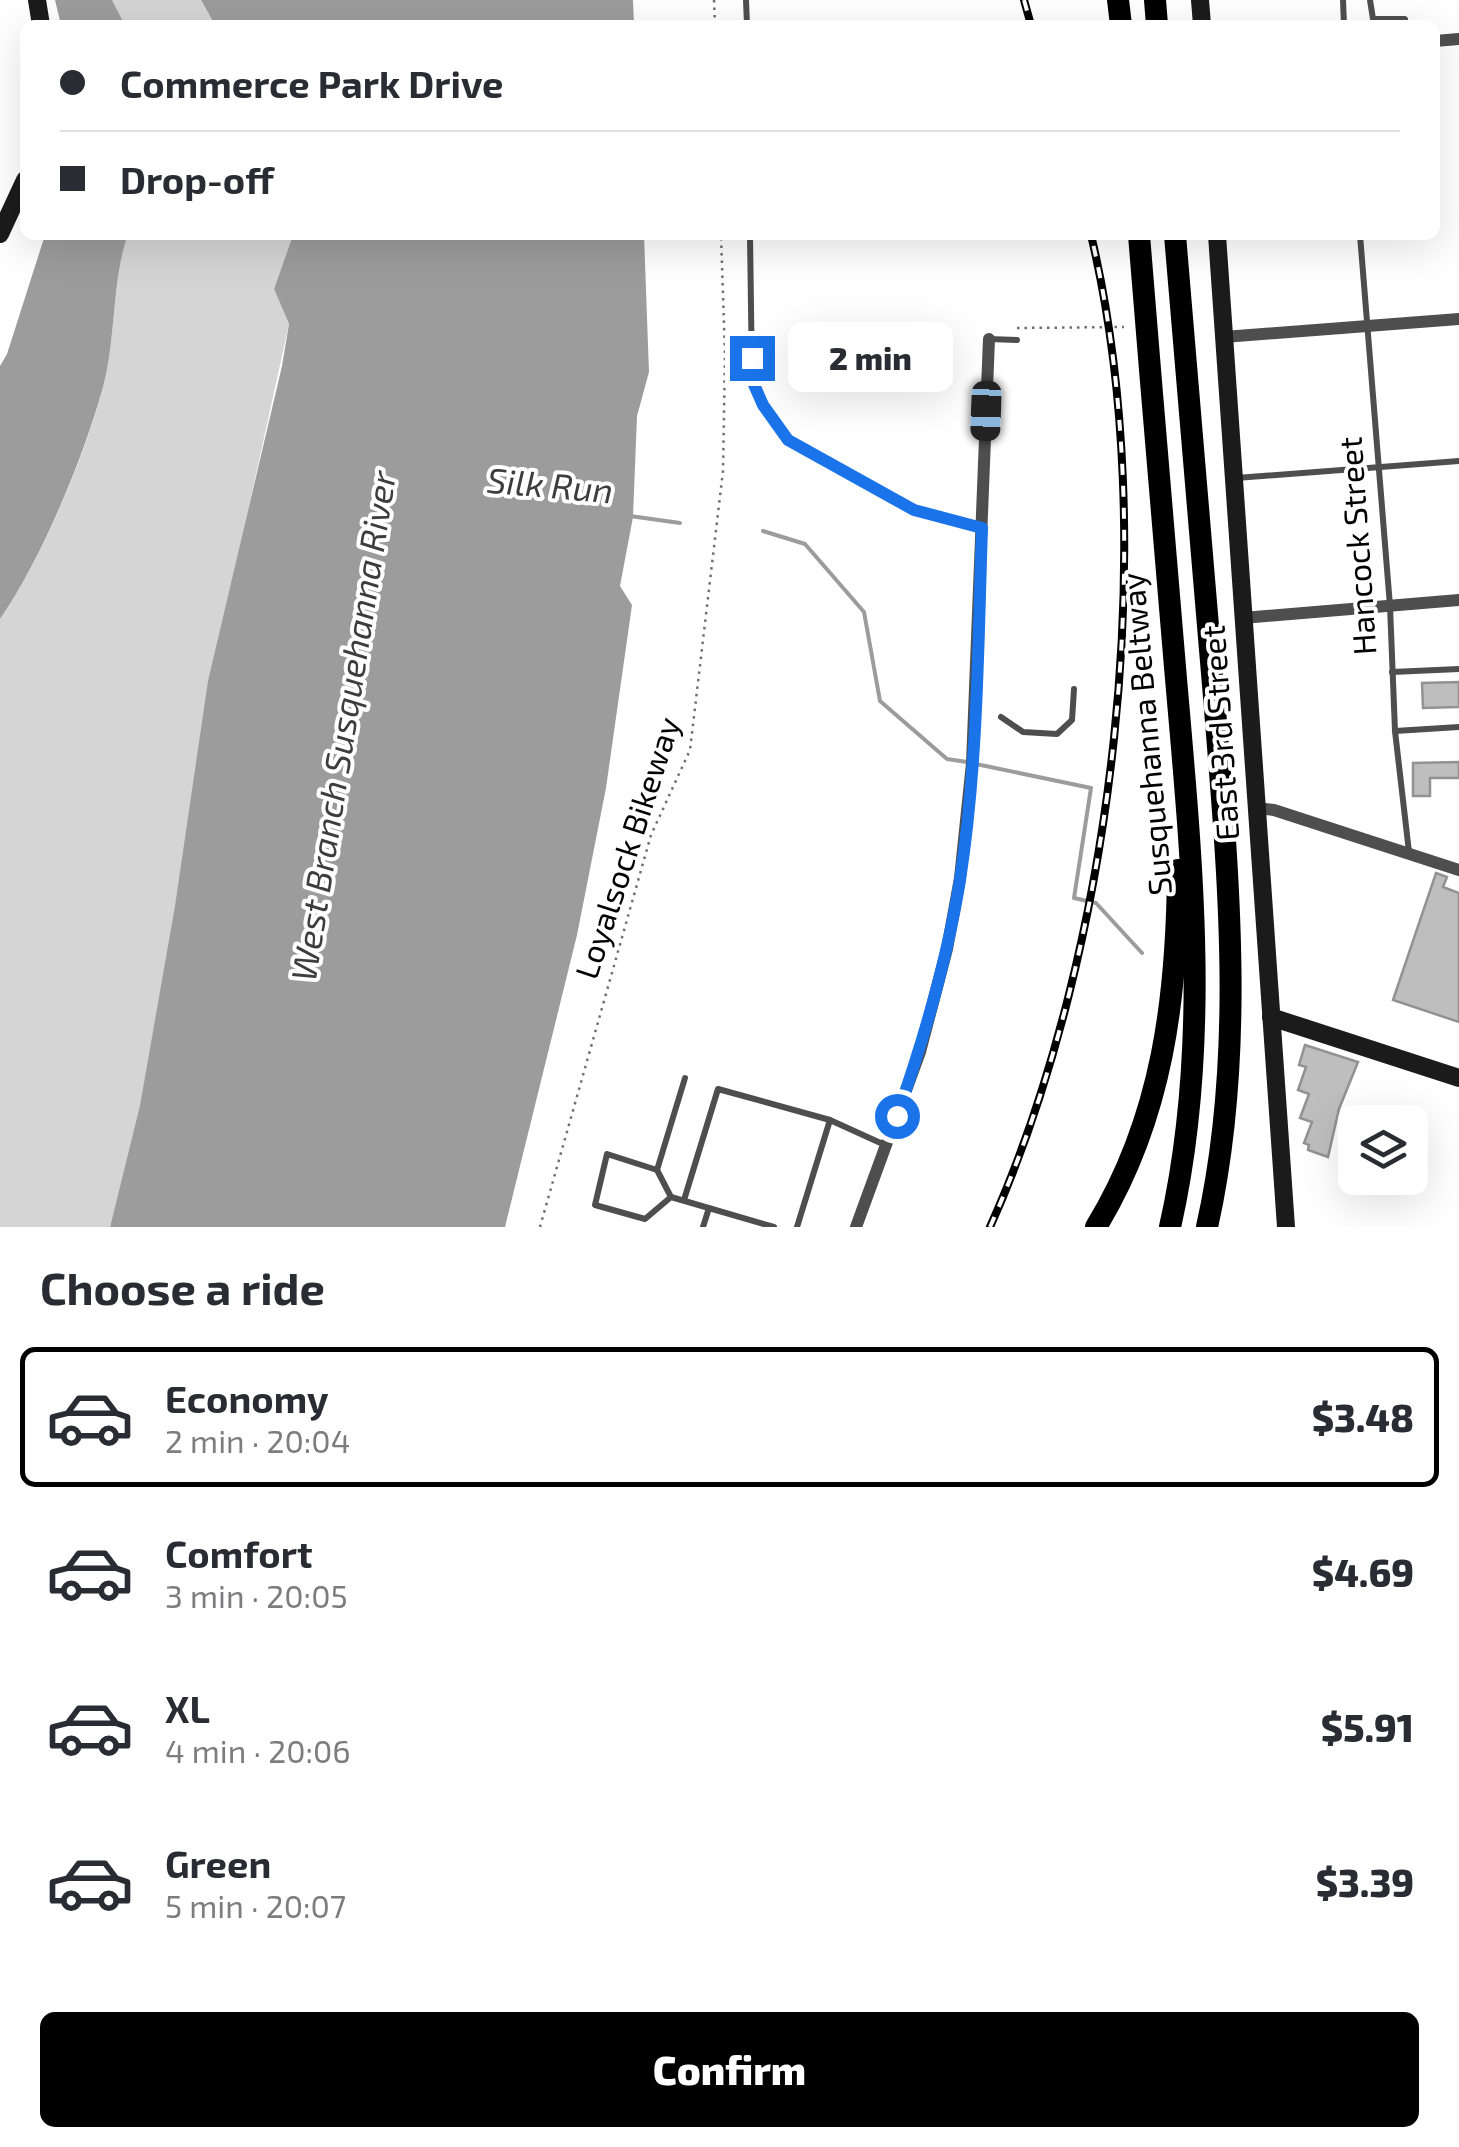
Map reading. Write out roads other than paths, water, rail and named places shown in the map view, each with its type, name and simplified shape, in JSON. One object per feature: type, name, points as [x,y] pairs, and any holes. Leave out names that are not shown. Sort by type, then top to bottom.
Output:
[{"type":"highway","name":"Susquehanna Beltway","points":[[1139,240],[1196,953],[1193,1071],[1170,1227]]},
{"type":"highway","name":"Susquehanna Beltway","points":[[1175,240],[1229,909],[1231,1004],[1220,1156],[1209,1227]]},
{"type":"highway","points":[[1096,1227],[1144,1130],[1171,1011],[1178,869],[1171,622]]},
{"type":"main road","points":[[0,234],[20,191]]},
{"type":"main road","name":"East 3rd Street","points":[[1217,240],[1286,1227]]},
{"type":"main road","points":[[1271,1017],[1459,1078]]},
{"type":"street","points":[[1224,337],[1459,319]]},
{"type":"street","points":[[856,1227],[920,1052],[947,948],[960,878],[971,776],[989,339]]},
{"type":"street","points":[[1243,618],[1459,600]]},
{"type":"street","points":[[1257,808],[1274,810],[1459,870]]},
{"type":"lane","points":[[1370,0],[1372,19],[1405,20]]},
{"type":"lane","points":[[750,240],[752,380],[763,405],[788,440],[914,510],[982,528]]},
{"type":"lane","name":"Hancock Street","points":[[1360,240],[1390,606],[1395,731],[1409,854]]},
{"type":"lane","points":[[989,339],[1017,340]]},
{"type":"lane","points":[[1234,478],[1459,461]]},
{"type":"lane","points":[[1392,672],[1459,669]]},
{"type":"lane","points":[[1001,717],[1023,732],[1057,734],[1072,720],[1074,689]]},
{"type":"lane","points":[[1395,731],[1459,727]]},
{"type":"lane","points":[[685,1078],[657,1170],[671,1197],[774,1227]]},
{"type":"lane","points":[[684,1200],[718,1089],[830,1120],[886,1146]]},
{"type":"lane","points":[[797,1227],[830,1120]]},
{"type":"lane","points":[[657,1170],[607,1154],[595,1204],[645,1219],[671,1197]]},
{"type":"lane","points":[[703,1227],[709,1208]]},
{"type":"water","points":[[55,0],[112,0],[122,20],[60,20]]},
{"type":"water","points":[[201,0],[633,0],[634,20],[212,20]]},
{"type":"water","points":[[43,240],[127,240],[107,369],[95,415],[46,538],[0,619],[0,366]]},
{"type":"water","name":"West Branch Susquehanna River","points":[[291,240],[644,240],[649,372],[637,416],[633,517],[620,586],[632,605],[606,788],[577,935],[505,1227],[110,1227],[140,1105],[175,906],[208,681],[282,366],[289,324],[274,289]]},
{"type":"waterway","name":"Silk Run","points":[[630,516],[680,523]]},
{"type":"waterway","name":"Silk Run","points":[[763,531],[805,544],[864,612],[880,701],[947,759],[967,762]]},
{"type":"waterway","name":"Silk Run","points":[[976,764],[1091,788],[1074,898],[1096,903],[1142,953]]},
{"type":"railway","points":[[1024,0],[1030,20]]},
{"type":"railway","points":[[990,1227],[1033,1116],[1068,996],[1096,869],[1114,738],[1123,606],[1123,476],[1112,352],[1092,240]]}]
